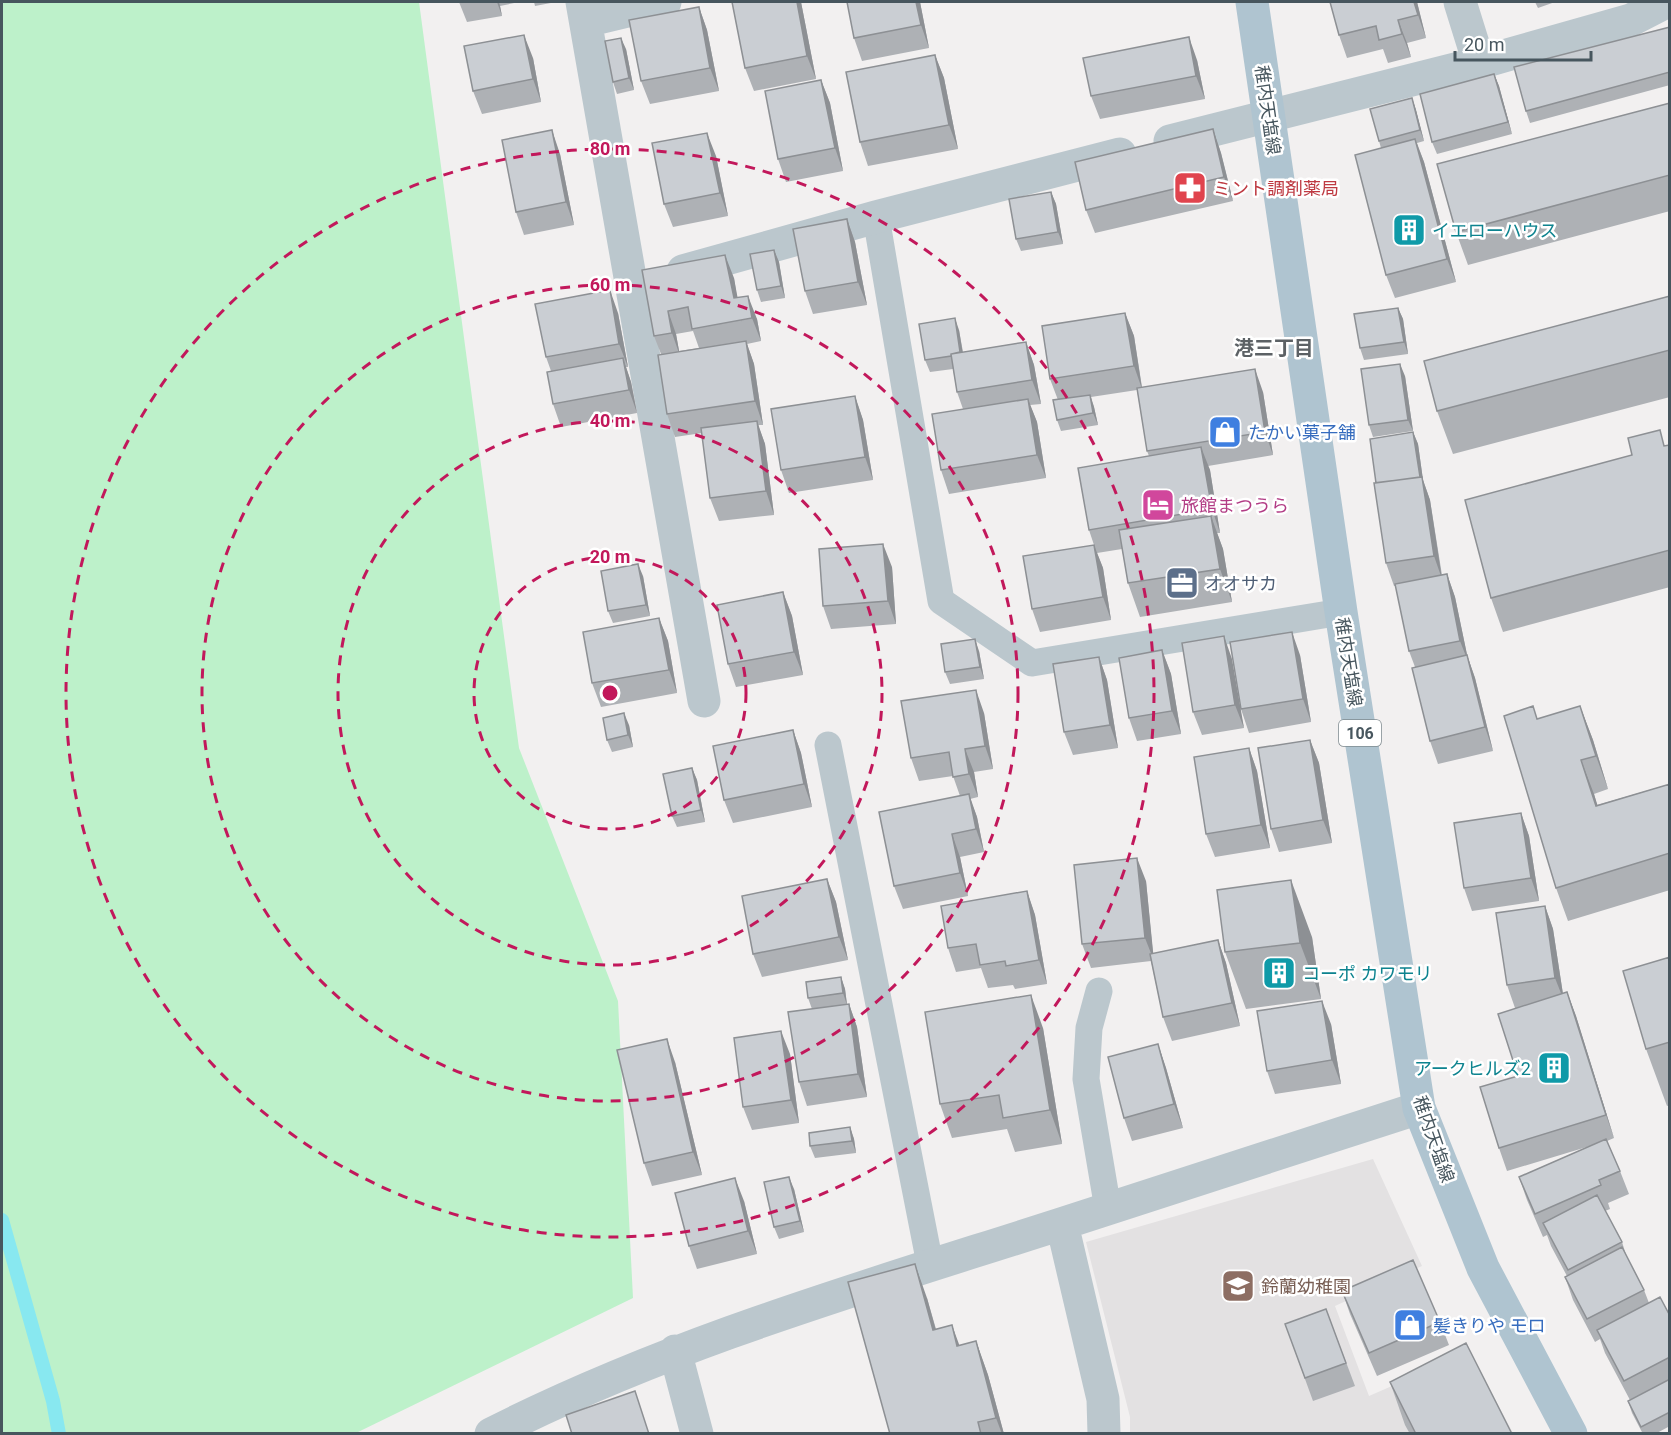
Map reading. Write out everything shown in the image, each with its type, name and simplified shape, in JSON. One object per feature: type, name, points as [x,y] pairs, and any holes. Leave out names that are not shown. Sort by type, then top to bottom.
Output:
[{"type":"main road","name":"稚内天塩線","points":[[1252,2],[1341,612],[1419,1108],[1483,1268],[1571,1434]]},
{"type":"street","points":[[665,2],[584,11],[629,286],[704,701]]},
{"type":"street","points":[[1460,2],[1479,63]]},
{"type":"street","points":[[629,286],[876,217],[1479,63],[1631,20],[1666,2]]},
{"type":"street","points":[[491,1434],[565,1396],[675,1351],[930,1264],[1062,1224],[1419,1108]]},
{"type":"street","points":[[1062,1224],[1103,1399],[1104,1434]]},
{"type":"street","points":[[675,1351],[697,1434]]},
{"type":"lane","points":[[876,217],[941,602],[1032,663],[1341,612]]},
{"type":"lane","points":[[828,745],[930,1264]]},
{"type":"lane","points":[[1099,991],[1089,1028],[1086,1079],[1107,1209]]},
{"type":"shaded area","name":"鈴蘭幼稚園","points":[[1373,1159],[1422,1266],[1335,1306],[1369,1396],[1470,1352],[1513,1433],[1130,1433],[1130,1417],[1086,1242]]},
{"type":"green space","points":[[2,2],[419,2],[519,748],[618,1001],[633,1298],[356,1433],[2,1434]]},
{"type":"building","points":[[732,2],[797,2],[807,56],[745,68]]},
{"type":"building","points":[[847,2],[916,2],[921,25],[854,38]]},
{"type":"building","points":[[1330,2],[1414,2],[1418,15],[1398,20],[1402,34],[1379,40],[1376,26],[1339,35]]},
{"type":"building","points":[[699,7],[710,68],[641,81],[629,20]]},
{"type":"building","points":[[1670,27],[1670,72],[1526,111],[1514,67]]},
{"type":"building","points":[[524,35],[533,79],[473,91],[464,46]]},
{"type":"building","points":[[1189,37],[1196,76],[1091,96],[1083,58]]},
{"type":"building","points":[[621,38],[629,78],[613,82],[605,41]]},
{"type":"building","points":[[935,55],[949,125],[860,142],[846,72]]},
{"type":"building","points":[[1494,74],[1508,122],[1432,142],[1420,94]]},
{"type":"building","points":[[821,80],[835,148],[778,159],[765,91]]},
{"type":"building","points":[[1412,98],[1420,130],[1379,141],[1370,109]]},
{"type":"building","points":[[1670,103],[1670,175],[1456,232],[1437,164]]},
{"type":"building","points":[[1213,129],[1224,177],[1086,210],[1075,162]]},
{"type":"building","points":[[552,130],[566,202],[516,212],[502,140]]},
{"type":"building","points":[[707,133],[720,193],[664,204],[652,143]]},
{"type":"building","name":"イエローハウス","points":[[1415,139],[1447,259],[1386,275],[1355,155]]},
{"type":"building","points":[[1051,192],[1058,232],[1016,239],[1009,199]]},
{"type":"building","points":[[847,219],[858,282],[805,291],[793,229]]},
{"type":"building","points":[[774,250],[781,286],[757,290],[750,254]]},
{"type":"building","points":[[725,255],[734,298],[748,296],[752,318],[692,329],[688,307],[668,311],[672,333],[654,336],[642,270]]},
{"type":"building","points":[[610,290],[619,344],[546,357],[535,304]]},
{"type":"building","points":[[1670,296],[1670,350],[1437,411],[1424,361]]},
{"type":"building","points":[[1398,308],[1404,342],[1360,348],[1354,314]]},
{"type":"building","points":[[1125,313],[1134,366],[1050,379],[1042,326]]},
{"type":"building","points":[[955,318],[960,352],[951,354],[951,356],[925,360],[919,324]]},
{"type":"building","points":[[746,341],[755,401],[667,414],[658,355]]},
{"type":"building","points":[[1026,342],[1032,380],[957,392],[951,354]]},
{"type":"building","points":[[623,358],[629,390],[553,404],[547,372]]},
{"type":"building","points":[[1400,364],[1408,420],[1369,425],[1361,369]]},
{"type":"building","points":[[1255,369],[1265,432],[1147,451],[1137,388]]},
{"type":"building","points":[[1090,395],[1093,413],[1057,420],[1053,400]]},
{"type":"building","points":[[855,396],[865,457],[781,470],[771,409]]},
{"type":"building","points":[[1028,399],[1037,455],[941,470],[932,414]]},
{"type":"building","points":[[757,421],[766,491],[710,498],[701,428]]},
{"type":"building","points":[[1660,430],[1664,446],[1670,445],[1670,550],[1491,598],[1465,500],[1632,455],[1628,438]]},
{"type":"building","points":[[1413,432],[1420,477],[1376,483],[1370,439]]},
{"type":"building","points":[[1201,447],[1212,509],[1089,530],[1078,468]]},
{"type":"building","points":[[1422,477],[1434,556],[1386,563],[1374,483]]},
{"type":"building","points":[[1211,516],[1220,569],[1128,583],[1119,530]]},
{"type":"building","points":[[883,544],[888,601],[823,606],[819,549]]},
{"type":"building","points":[[1094,545],[1103,597],[1032,609],[1023,556]]},
{"type":"building","points":[[638,564],[646,605],[608,611],[601,571]]},
{"type":"building","points":[[1447,574],[1460,641],[1409,651],[1395,584]]},
{"type":"building","points":[[783,592],[794,652],[728,664],[717,605]]},
{"type":"building","points":[[659,618],[669,670],[592,683],[583,632]]},
{"type":"building","points":[[1292,632],[1303,699],[1241,709],[1230,642]]},
{"type":"building","points":[[1224,636],[1235,705],[1193,712],[1182,643]]},
{"type":"building","points":[[975,639],[980,667],[945,672],[941,644]]},
{"type":"building","points":[[1162,650],[1172,711],[1129,718],[1119,658]]},
{"type":"building","points":[[1467,655],[1485,727],[1430,741],[1412,668]]},
{"type":"building","points":[[1099,657],[1110,725],[1064,732],[1053,664]]},
{"type":"building","points":[[976,690],[985,746],[965,749],[969,774],[953,777],[949,752],[911,758],[901,701]]},
{"type":"building","points":[[1533,706],[1537,719],[1580,706],[1596,756],[1581,760],[1596,806],[1670,784],[1670,853],[1556,888],[1504,716]]},
{"type":"building","points":[[624,713],[628,735],[607,740],[603,718]]},
{"type":"building","points":[[793,730],[804,784],[724,800],[713,746]]},
{"type":"building","points":[[1310,740],[1323,820],[1271,829],[1258,748]]},
{"type":"building","points":[[1249,748],[1261,825],[1206,834],[1194,757]]},
{"type":"building","points":[[692,768],[701,810],[672,816],[663,774]]},
{"type":"building","points":[[969,794],[976,829],[952,834],[960,873],[894,886],[879,812]]},
{"type":"building","points":[[1521,813],[1531,878],[1464,888],[1454,823]]},
{"type":"building","points":[[1137,858],[1145,938],[1082,944],[1074,865]]},
{"type":"building","points":[[827,879],[839,937],[753,954],[742,896]]},
{"type":"building","points":[[1291,880],[1300,943],[1225,952],[1217,890]]},
{"type":"building","points":[[1027,891],[1039,960],[1006,966],[1005,961],[980,965],[976,944],[948,948],[941,906]]},
{"type":"building","points":[[1545,906],[1555,978],[1507,985],[1496,913]]},
{"type":"building","points":[[1218,940],[1232,1003],[1163,1017],[1150,954]]},
{"type":"building","points":[[1670,957],[1670,1042],[1646,1049],[1623,971]]},
{"type":"building","points":[[841,977],[843,993],[808,998],[806,982]]},
{"type":"building","name":"アークヒルズ2","points":[[1567,992],[1606,1115],[1499,1148],[1480,1087],[1518,1076],[1498,1014]]},
{"type":"building","points":[[1031,995],[1050,1110],[1003,1118],[999,1095],[940,1104],[925,1012]]},
{"type":"building","points":[[1322,1001],[1332,1060],[1267,1071],[1257,1011]]},
{"type":"building","points":[[849,1004],[858,1074],[799,1082],[788,1012]]},
{"type":"building","points":[[781,1031],[791,1100],[743,1107],[734,1038]]},
{"type":"building","points":[[667,1039],[693,1152],[644,1163],[617,1050]]},
{"type":"building","points":[[1158,1044],[1174,1104],[1124,1118],[1108,1057]]},
{"type":"building","points":[[850,1127],[852,1141],[810,1146],[809,1133]]},
{"type":"building","points":[[1606,1139],[1620,1171],[1599,1180],[1601,1185],[1535,1214],[1519,1177]]},
{"type":"building","points":[[789,1177],[800,1221],[774,1227],[764,1182]]},
{"type":"building","points":[[735,1178],[748,1231],[689,1246],[675,1193]]},
{"type":"building","points":[[1597,1195],[1622,1242],[1568,1270],[1543,1223]]},
{"type":"building","points":[[1622,1247],[1644,1290],[1587,1319],[1565,1277]]},
{"type":"building","points":[[1413,1260],[1440,1322],[1369,1353],[1342,1291]]},
{"type":"building","points":[[915,1264],[933,1330],[952,1325],[957,1346],[976,1341],[996,1418],[978,1422],[981,1434],[890,1434],[848,1282]]},
{"type":"building","points":[[1660,1297],[1670,1316],[1670,1357],[1624,1381],[1597,1330]]},
{"type":"building","points":[[1326,1309],[1346,1363],[1305,1378],[1285,1324]]},
{"type":"building","points":[[1466,1343],[1512,1434],[1416,1434],[1390,1382]]},
{"type":"building","points":[[1670,1379],[1670,1412],[1641,1427],[1628,1401]]},
{"type":"building","points":[[635,1391],[649,1434],[572,1434],[566,1415]]},
{"type":"waterway","points":[[2,1220],[53,1401],[59,1434]]},
{"type":"place","name":"ミント調剤薬局","points":[[1190,188]]},
{"type":"place","name":"イエローハウス","points":[[1409,230]]},
{"type":"place","name":"たかい菓子舗","points":[[1225,432]]},
{"type":"place","name":"旅館まつうら","points":[[1158,505]]},
{"type":"place","name":"オオサカ","points":[[1182,583]]},
{"type":"place","name":"コーポ カワモリ","points":[[1279,973]]},
{"type":"place","name":"アークヒルズ2","points":[[1554,1068]]},
{"type":"place","name":"鈴蘭幼稚園","points":[[1238,1286]]},
{"type":"place","name":"髪きりや モロ","points":[[1410,1325]]},
{"type":"district","name":"港三丁目","points":[[1274,348]]}]
